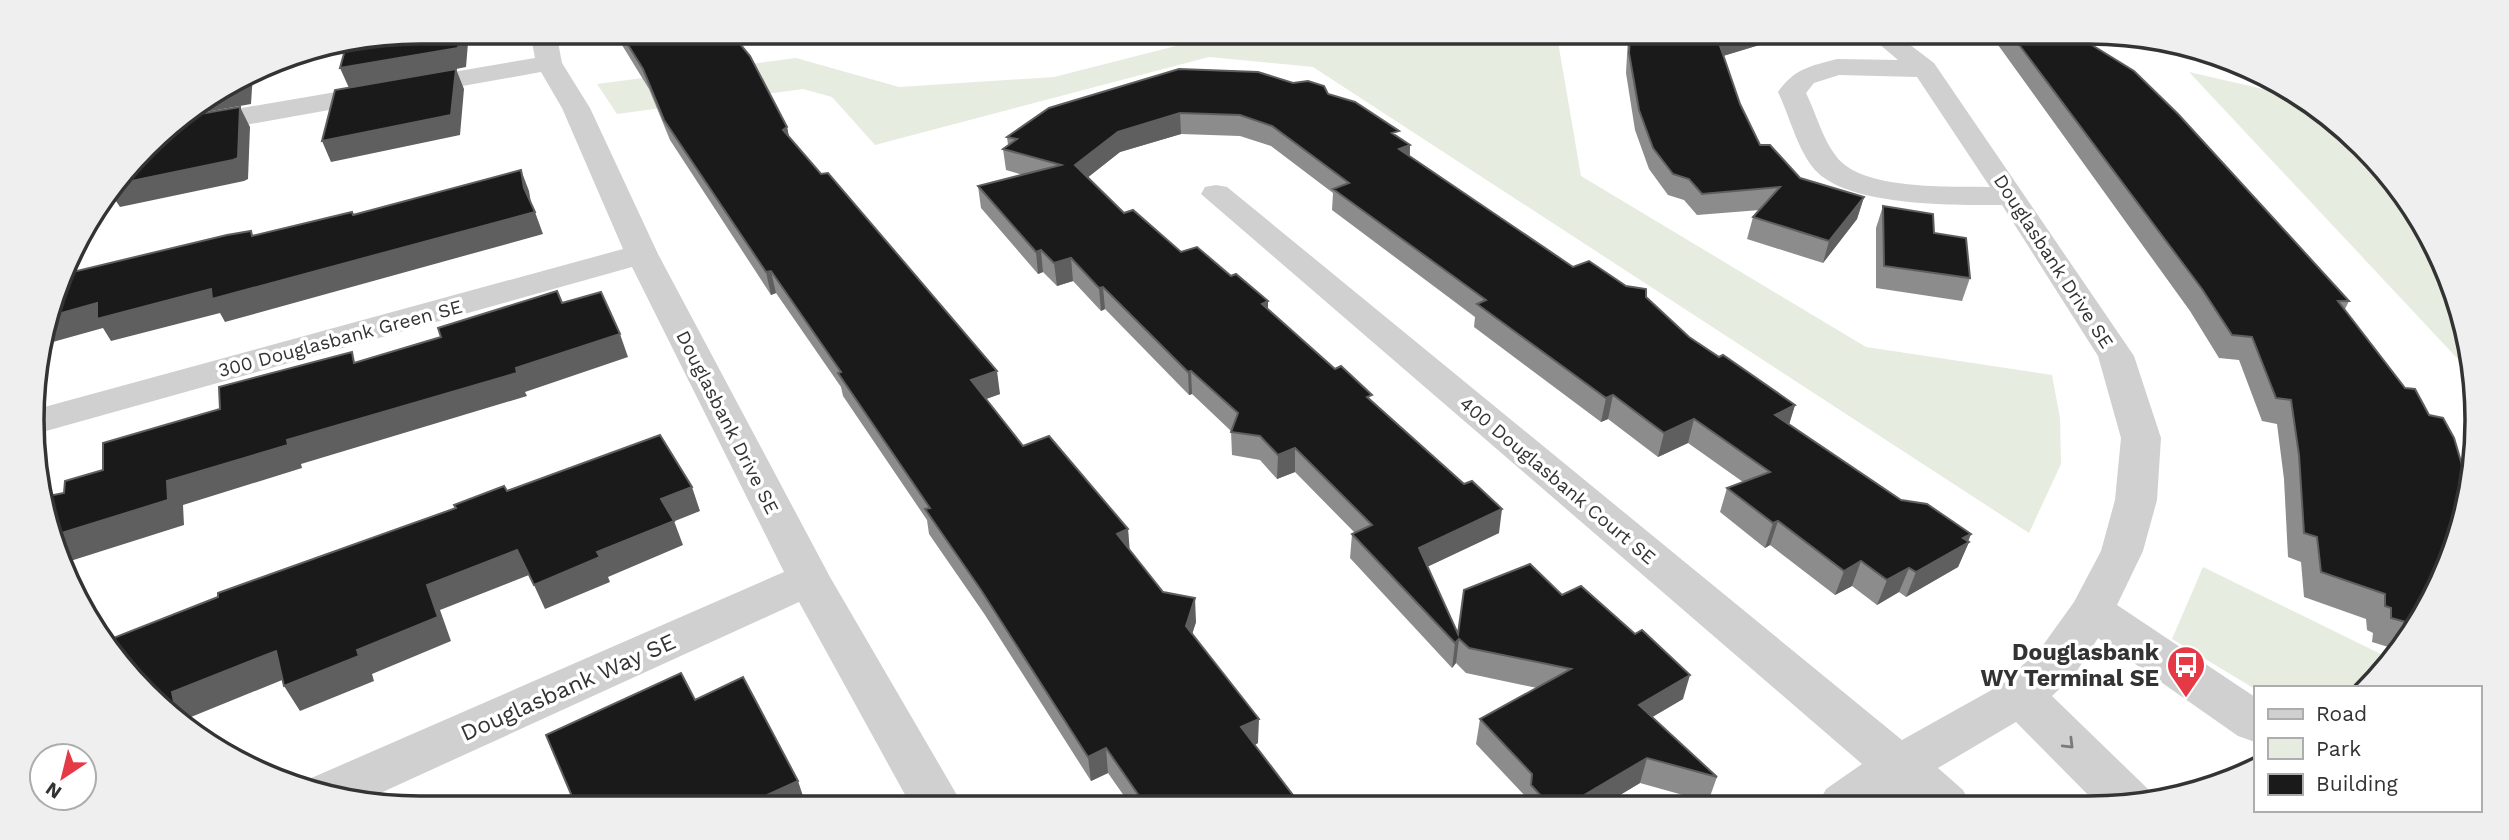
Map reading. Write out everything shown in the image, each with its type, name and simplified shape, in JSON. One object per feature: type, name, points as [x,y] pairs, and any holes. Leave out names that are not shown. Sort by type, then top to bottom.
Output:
[{"type":"street","name":"Douglasbank Drive SE","points":[[1856,796],[1899,766],[2021,696],[2058,661],[2092,611],[2122,551],[2136,500],[2141,438],[2116,356],[1925,69],[1893,44]]},
{"type":"street","name":"Douglasbank Drive SE","points":[[546,48],[642,254],[809,579],[932,796]]},
{"type":"street","points":[[187,126],[546,48]]},
{"type":"street","points":[[1925,69],[1838,67],[1805,77],[1792,92],[1827,165],[1858,183],[1913,193],[2012,196]]},
{"type":"street","name":"400 Douglasbank Court SE","points":[[1216,194],[1899,766]]},
{"type":"street","name":"300 Douglasbank Green SE","points":[[44,419],[642,254]]},
{"type":"street","name":"Douglasbank Way SE","points":[[341,788],[809,579]]},
{"type":"street","points":[[2092,611],[2254,721]]},
{"type":"street","points":[[2021,696],[2120,794]]},
{"type":"street","points":[[1899,766],[1934,796]]},
{"type":"green space","points":[[1184,44],[1558,44],[1581,176],[1866,347],[2052,375],[2060,418],[2061,464],[2029,533],[1313,67],[1209,57],[875,145],[832,97],[803,89],[617,114],[597,84],[796,58],[899,87],[1054,77]]},
{"type":"green space","points":[[2189,72],[2277,94],[2337,137],[2372,172],[2402,211],[2437,276],[2460,362]]},
{"type":"green space","points":[[2203,567],[2382,655],[2355,686],[2254,686],[2254,688],[2172,639]]},
{"type":"building","points":[[458,44],[458,48],[340,68],[344,52],[347,51],[395,45]]},
{"type":"building","points":[[627,44],[740,44],[750,56],[787,127],[783,130],[821,174],[828,173],[997,371],[971,380],[1023,446],[1049,436],[1128,529],[1117,534],[1163,592],[1195,598],[1186,626],[1259,719],[1241,727],[1294,796],[1139,796],[1106,748],[1088,757],[981,590],[925,509],[930,508],[838,373],[841,372],[771,271],[766,272],[664,120],[643,69]]},
{"type":"building","points":[[1630,44],[1719,44],[1740,104],[1760,145],[1770,145],[1800,178],[1864,197],[1829,241],[1753,217],[1780,187],[1702,194],[1689,179],[1673,174],[1653,148],[1639,110]]},
{"type":"building","points":[[2018,44],[2090,44],[2134,71],[2178,114],[2349,301],[2338,301],[2405,388],[2415,389],[2429,415],[2443,418],[2454,438],[2462,466],[2458,493],[2437,564],[2406,622],[2391,618],[2391,608],[2385,606],[2385,594],[2321,572],[2317,537],[2304,533],[2299,455],[2291,400],[2276,398],[2252,337],[2232,335],[2202,289]]},
{"type":"building","points":[[456,69],[451,115],[322,141],[335,90]]},
{"type":"building","points":[[1179,69],[1258,72],[1293,83],[1308,81],[1324,86],[1328,94],[1355,102],[1399,131],[1392,133],[1410,145],[1399,149],[1573,267],[1589,261],[1626,286],[1646,289],[1646,297],[1689,337],[1719,357],[1723,355],[1795,405],[1775,415],[1901,500],[1927,504],[1971,534],[1963,538],[1969,542],[1916,572],[1909,568],[1887,580],[1861,561],[1844,571],[1778,521],[1773,523],[1727,488],[1770,472],[1694,419],[1664,433],[1613,395],[1606,398],[1477,304],[1486,300],[1333,189],[1349,183],[1272,126],[1240,115],[1180,113],[1118,132],[1075,165],[1124,213],[1133,210],[1181,252],[1197,247],[1231,276],[1236,274],[1268,301],[1262,304],[1335,369],[1341,366],[1372,395],[1367,397],[1464,484],[1472,481],[1502,509],[1419,548],[1458,634],[1464,590],[1530,564],[1562,595],[1581,586],[1635,634],[1642,630],[1690,675],[1639,705],[1717,777],[1647,758],[1583,796],[1541,796],[1531,785],[1532,774],[1480,719],[1571,669],[1469,648],[1459,639],[1455,643],[1352,534],[1372,525],[1295,448],[1278,455],[1260,436],[1231,432],[1238,413],[1191,371],[1188,372],[1071,258],[1054,263],[1041,250],[1036,252],[978,186],[1061,165],[1003,149],[1017,139],[1007,137],[1049,108]]},
{"type":"building","points":[[240,107],[238,158],[130,181],[172,137],[202,113]]},
{"type":"building","points":[[521,170],[524,188],[535,212],[212,299],[211,289],[97,319],[97,303],[60,314],[74,272],[227,235],[251,231],[252,236],[352,212],[353,215]]},
{"type":"building","points":[[1883,206],[1933,214],[1934,233],[1966,238],[1970,278],[1884,266]]},
{"type":"building","points":[[557,291],[562,303],[601,292],[620,334],[516,368],[517,373],[287,440],[288,445],[167,481],[168,500],[62,533],[52,495],[64,493],[65,481],[103,470],[103,443],[220,409],[219,387],[352,352],[354,363],[441,337],[438,328]]},
{"type":"building","points":[[660,435],[692,487],[661,499],[674,521],[597,552],[600,557],[534,585],[517,550],[427,585],[438,617],[357,650],[359,656],[284,686],[276,651],[172,692],[175,705],[137,668],[114,638],[218,597],[218,593],[456,508],[454,505],[504,486],[507,491]]},
{"type":"building","points":[[681,673],[695,700],[743,677],[798,781],[765,796],[572,796],[546,735]]},
{"type":"place","name":"Douglasbank WY Terminal SE","points":[[2186,699]]}]
